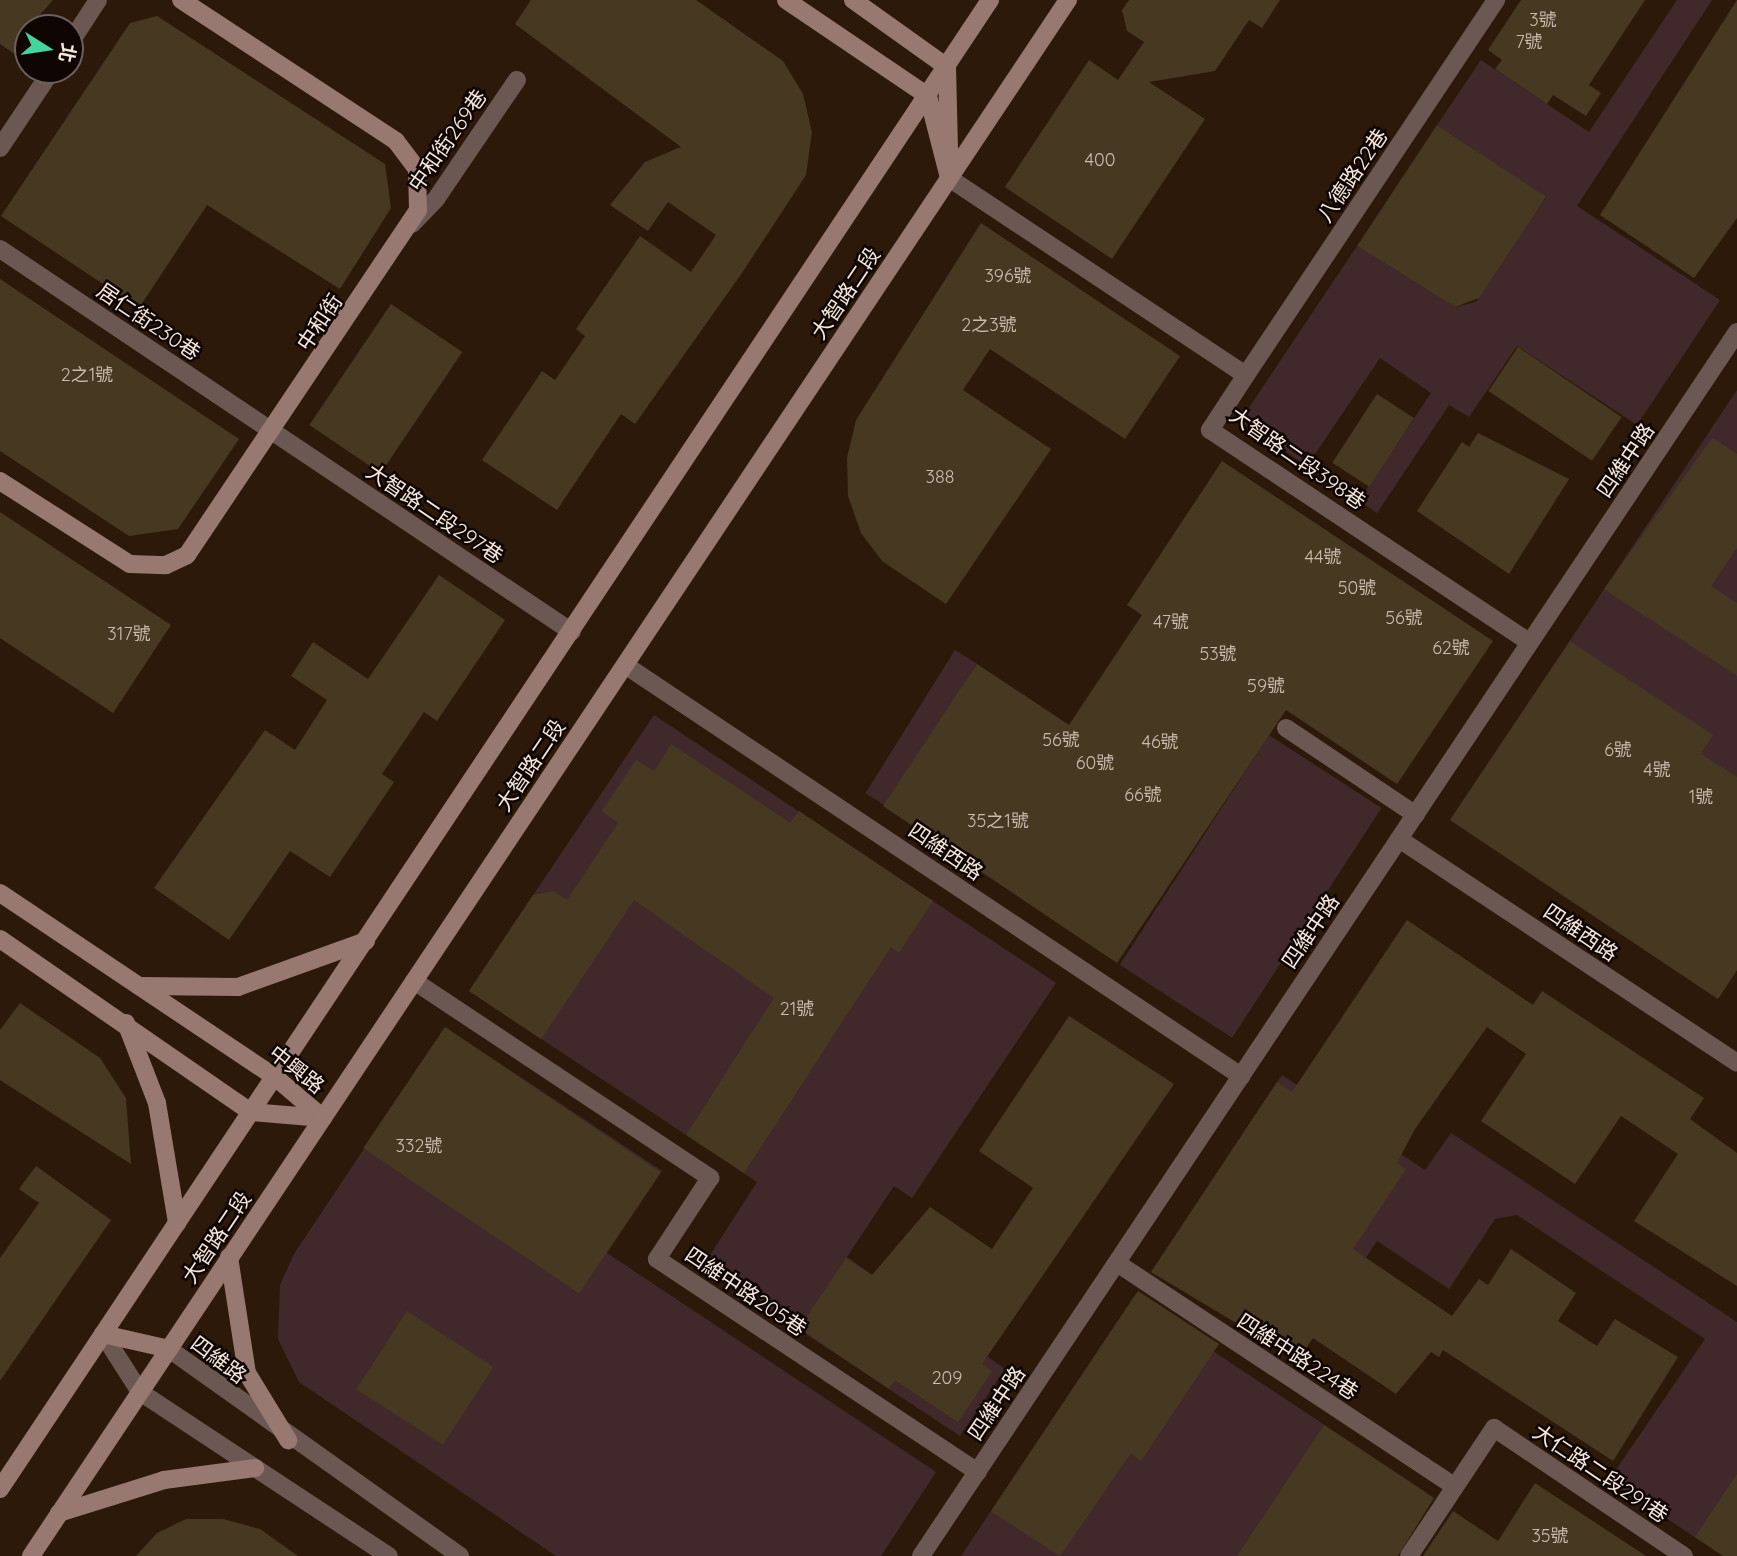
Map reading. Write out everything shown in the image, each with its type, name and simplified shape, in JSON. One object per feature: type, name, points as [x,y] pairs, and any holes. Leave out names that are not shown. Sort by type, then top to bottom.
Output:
[{"type":"street","points":[[84,22],[98,0]]},
{"type":"street","name":"中和街","points":[[0,481],[114,557],[135,566],[166,565],[200,541],[412,224],[420,180],[405,149],[181,0]]},
{"type":"street","points":[[786,0],[928,96],[949,178]]},
{"type":"street","points":[[853,0],[947,67],[949,178]]},
{"type":"street","name":"大智路二段","points":[[0,1489],[990,0]]},
{"type":"street","name":"大智路二段","points":[[31,1556],[1068,0]]},
{"type":"street","name":"八德路22巷","points":[[1246,375],[1496,0]]},
{"type":"street","name":"中和街269巷","points":[[412,224],[436,199],[517,80]]},
{"type":"street","points":[[0,148],[43,84]]},
{"type":"street","name":"大智路二段398巷","points":[[949,178],[1246,375],[1210,429],[1530,643]]},
{"type":"street","name":"居仁街230巷","points":[[0,249],[273,432]]},
{"type":"street","name":"四維中路","points":[[921,1556],[1737,332]]},
{"type":"street","name":"大智路二段297巷","points":[[273,432],[572,632]]},
{"type":"street","name":"四維西路","points":[[625,665],[1241,1076]]},
{"type":"street","points":[[1286,728],[1416,814]]},
{"type":"street","name":"四維西路","points":[[1399,839],[1737,1063]]},
{"type":"street","name":"中興路","points":[[0,893],[275,1077],[323,1118]]},
{"type":"street","points":[[0,939],[126,1023],[251,1112]]},
{"type":"street","points":[[139,986],[238,987],[366,941]]},
{"type":"street","name":"四維中路205巷","points":[[414,981],[710,1178],[657,1259],[978,1472]]},
{"type":"street","points":[[126,1023],[158,1103],[177,1223]]},
{"type":"street","name":"中興路","points":[[251,1112],[323,1118]]},
{"type":"street","points":[[229,1257],[247,1373],[288,1440]]},
{"type":"street","name":"四維中路224巷","points":[[1116,1264],[1455,1487]]},
{"type":"street","points":[[103,1334],[140,1392],[389,1556]]},
{"type":"street","name":"四維路","points":[[103,1334],[169,1349],[288,1440],[460,1556]]},
{"type":"street","name":"大仁路二段291巷","points":[[1455,1487],[1494,1428],[1684,1556]]},
{"type":"street","points":[[60,1513],[164,1480],[256,1468]]},
{"type":"street","points":[[1409,1556],[1455,1487]]},
{"type":"street","points":[[431,1536],[434,1556]]},
{"type":"shaded area","points":[[1677,0],[1712,0],[1577,206],[1720,300],[1637,425],[1517,346],[1469,417],[1449,405],[1377,513],[1359,501],[1431,393],[1380,358],[1307,466],[1240,421],[1357,246],[1455,307],[1476,302],[1546,198],[1437,125],[1481,60],[1589,132]]},
{"type":"shaded area","points":[[1737,390],[1737,970],[1718,999],[1450,820]]},
{"type":"shaded area","points":[[955,650],[977,664],[887,807],[865,793]]},
{"type":"shaded area","points":[[654,715],[1056,983],[912,1198],[894,1186],[847,1257],[1005,1369],[960,1436],[703,1266],[757,1182],[469,991]]},
{"type":"shaded area","points":[[1269,735],[1381,808],[1232,1038],[1120,965]]},
{"type":"shaded area","points":[[445,1027],[662,1171],[607,1253],[936,1472],[881,1556],[556,1556],[299,1382],[278,1339],[280,1285],[294,1254]]},
{"type":"shaded area","points":[[1282,1075],[1425,1170],[1451,1133],[1737,1322],[1737,1556],[1723,1556],[1609,1480],[1705,1339],[1517,1215],[1495,1219],[1449,1289],[1377,1241],[1298,1360],[1156,1265]]},
{"type":"shaded area","points":[[1133,1298],[1427,1493],[1385,1556],[961,1556]]},
{"type":"building","points":[[0,0],[53,0],[40,14],[14,14],[14,54],[0,44]]},
{"type":"building","points":[[531,0],[696,0],[783,61],[803,94],[812,132],[806,175],[742,273],[635,424],[621,414],[557,510],[482,460],[542,371],[555,380],[585,336],[576,329],[640,236],[691,272],[716,235],[668,202],[648,231],[610,205],[645,162],[681,147],[515,24]]},
{"type":"building","points":[[1129,0],[1280,0],[1262,28],[1249,20],[1215,71],[1149,82],[1205,119],[1112,259],[1005,187],[1089,60],[1118,80],[1144,42],[1127,31],[1122,10]]},
{"type":"building","points":[[1521,0],[1645,0],[1589,85],[1601,93],[1586,116],[1553,95],[1547,104],[1495,69],[1502,60],[1488,50]]},
{"type":"building","points":[[1737,0],[1737,218],[1694,278],[1600,215]]},
{"type":"building","points":[[157,16],[385,164],[391,208],[340,289],[207,205],[139,308],[1,216],[130,23]]},
{"type":"building","points":[[1437,125],[1546,197],[1479,298],[1455,307],[1357,246]]},
{"type":"building","points":[[981,223],[1180,356],[1125,439],[990,349],[963,390],[1051,449],[946,604],[882,561],[861,533],[848,496],[847,458],[856,420]]},
{"type":"building","points":[[0,279],[239,439],[178,529],[129,536],[0,451]]},
{"type":"building","points":[[391,304],[462,352],[381,473],[309,425]]},
{"type":"building","points":[[1518,347],[1622,417],[1592,461],[1488,391]]},
{"type":"building","points":[[1377,394],[1414,418],[1369,487],[1332,463]]},
{"type":"building","points":[[1478,433],[1569,479],[1509,574],[1417,511],[1462,442],[1469,447]]},
{"type":"building","points":[[1712,438],[1737,454],[1737,548],[1711,586],[1737,603],[1737,676],[1604,589]]},
{"type":"building","points":[[1222,461],[1493,641],[1397,784],[1286,710],[1117,963],[883,806],[977,664],[1069,725],[1142,615],[1127,605]]},
{"type":"building","points":[[0,512],[171,625],[113,713],[0,638]]},
{"type":"building","points":[[439,575],[505,620],[437,721],[424,712],[382,774],[394,782],[330,877],[290,851],[229,940],[154,888],[265,730],[295,750],[327,700],[291,676],[313,642],[368,679]]},
{"type":"building","points":[[1570,641],[1713,735],[1701,754],[1737,777],[1737,970],[1718,999],[1450,820]]},
{"type":"building","points":[[671,744],[790,823],[799,811],[933,901],[899,953],[891,947],[744,1173],[686,1135],[774,998],[634,900],[541,1039],[469,991],[533,895],[554,891],[567,900],[618,823],[602,811],[636,760],[654,771]]},
{"type":"building","points":[[1407,920],[1533,1005],[1542,991],[1704,1098],[1690,1119],[1737,1153],[1737,1286],[1634,1221],[1678,1154],[1621,1116],[1575,1184],[1481,1121],[1526,1054],[1487,1027],[1415,1129],[1397,1163],[1406,1169],[1353,1249],[1452,1316],[1479,1279],[1488,1285],[1511,1249],[1576,1293],[1558,1321],[1597,1346],[1615,1319],[1678,1357],[1613,1461],[1443,1350],[1439,1357],[1431,1352],[1396,1394],[1313,1338],[1298,1360],[1151,1272],[1277,1082],[1292,1092]]},
{"type":"building","points":[[20,1003],[100,1058],[126,1098],[131,1164],[0,1080],[0,1030]]},
{"type":"building","points":[[1069,1016],[1174,1084],[982,1364],[992,1371],[958,1422],[895,1380],[889,1389],[799,1328],[846,1258],[872,1275],[930,1207],[992,1249],[1033,1188],[979,1151]]},
{"type":"building","points":[[445,1027],[661,1172],[579,1293],[363,1148]]},
{"type":"building","points":[[36,1166],[111,1220],[0,1381],[0,1258],[39,1203],[19,1189]]},
{"type":"building","points":[[1138,1291],[1219,1344],[1141,1461],[1131,1453],[1060,1556],[991,1511]]},
{"type":"building","points":[[407,1311],[493,1367],[443,1445],[356,1389]]},
{"type":"building","points":[[1324,1425],[1434,1498],[1398,1556],[1237,1556]]},
{"type":"building","points":[[1737,1474],[1737,1556],[1723,1556],[1695,1537]]},
{"type":"building","points":[[1535,1483],[1646,1556],[1423,1556],[1453,1511],[1498,1541]]},
{"type":"building","points":[[186,1519],[223,1519],[260,1529],[298,1556],[136,1556],[157,1533]]}]
